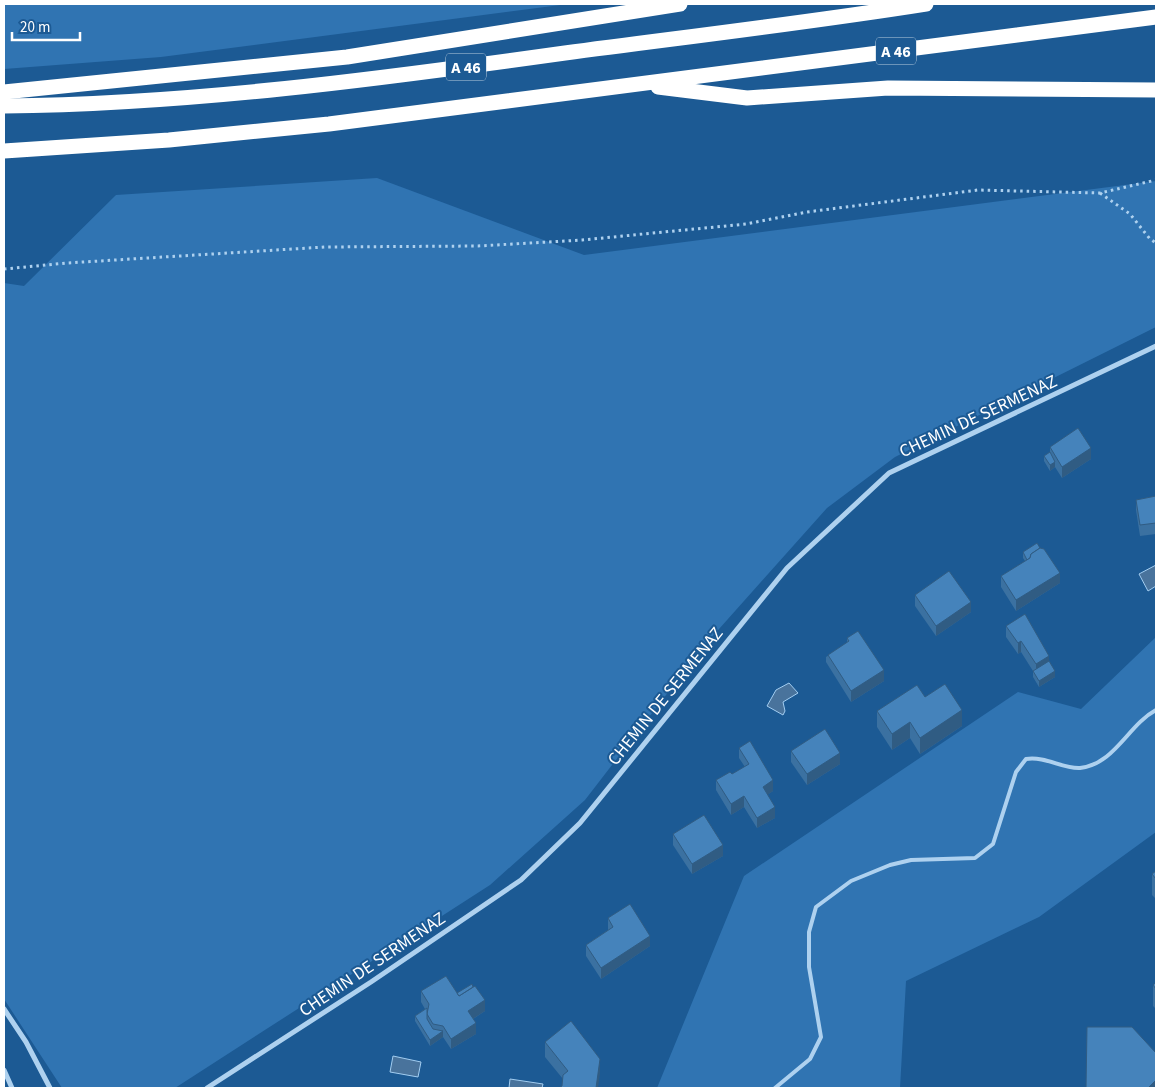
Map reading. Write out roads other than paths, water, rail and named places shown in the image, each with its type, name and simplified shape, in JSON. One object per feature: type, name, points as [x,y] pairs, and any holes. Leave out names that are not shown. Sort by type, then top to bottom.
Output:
[{"type":"highway","points":[[4,92],[347,57],[680,4]]},
{"type":"highway","name":"A 46","points":[[4,106],[66,105],[163,99],[371,78],[926,4]]},
{"type":"highway","name":"A 46","points":[[4,151],[169,140],[329,124],[1156,17]]},
{"type":"highway","points":[[636,85],[747,98],[888,88],[1156,90]]},
{"type":"street","name":"CHEMIN DE SERMENAZ","points":[[207,1088],[372,982],[521,880],[580,823],[787,568],[889,473],[1156,346]]},
{"type":"street","points":[[4,1009],[26,1042],[50,1088]]},
{"type":"street","points":[[4,1070],[12,1088]]},
{"type":"lane","points":[[776,1088],[810,1059],[821,1037],[809,967],[809,932],[816,907],[850,880],[890,865],[911,860],[975,858],[993,844],[1016,772],[1026,759],[1038,757],[1077,768],[1094,765],[1110,754],[1156,710]]}]
